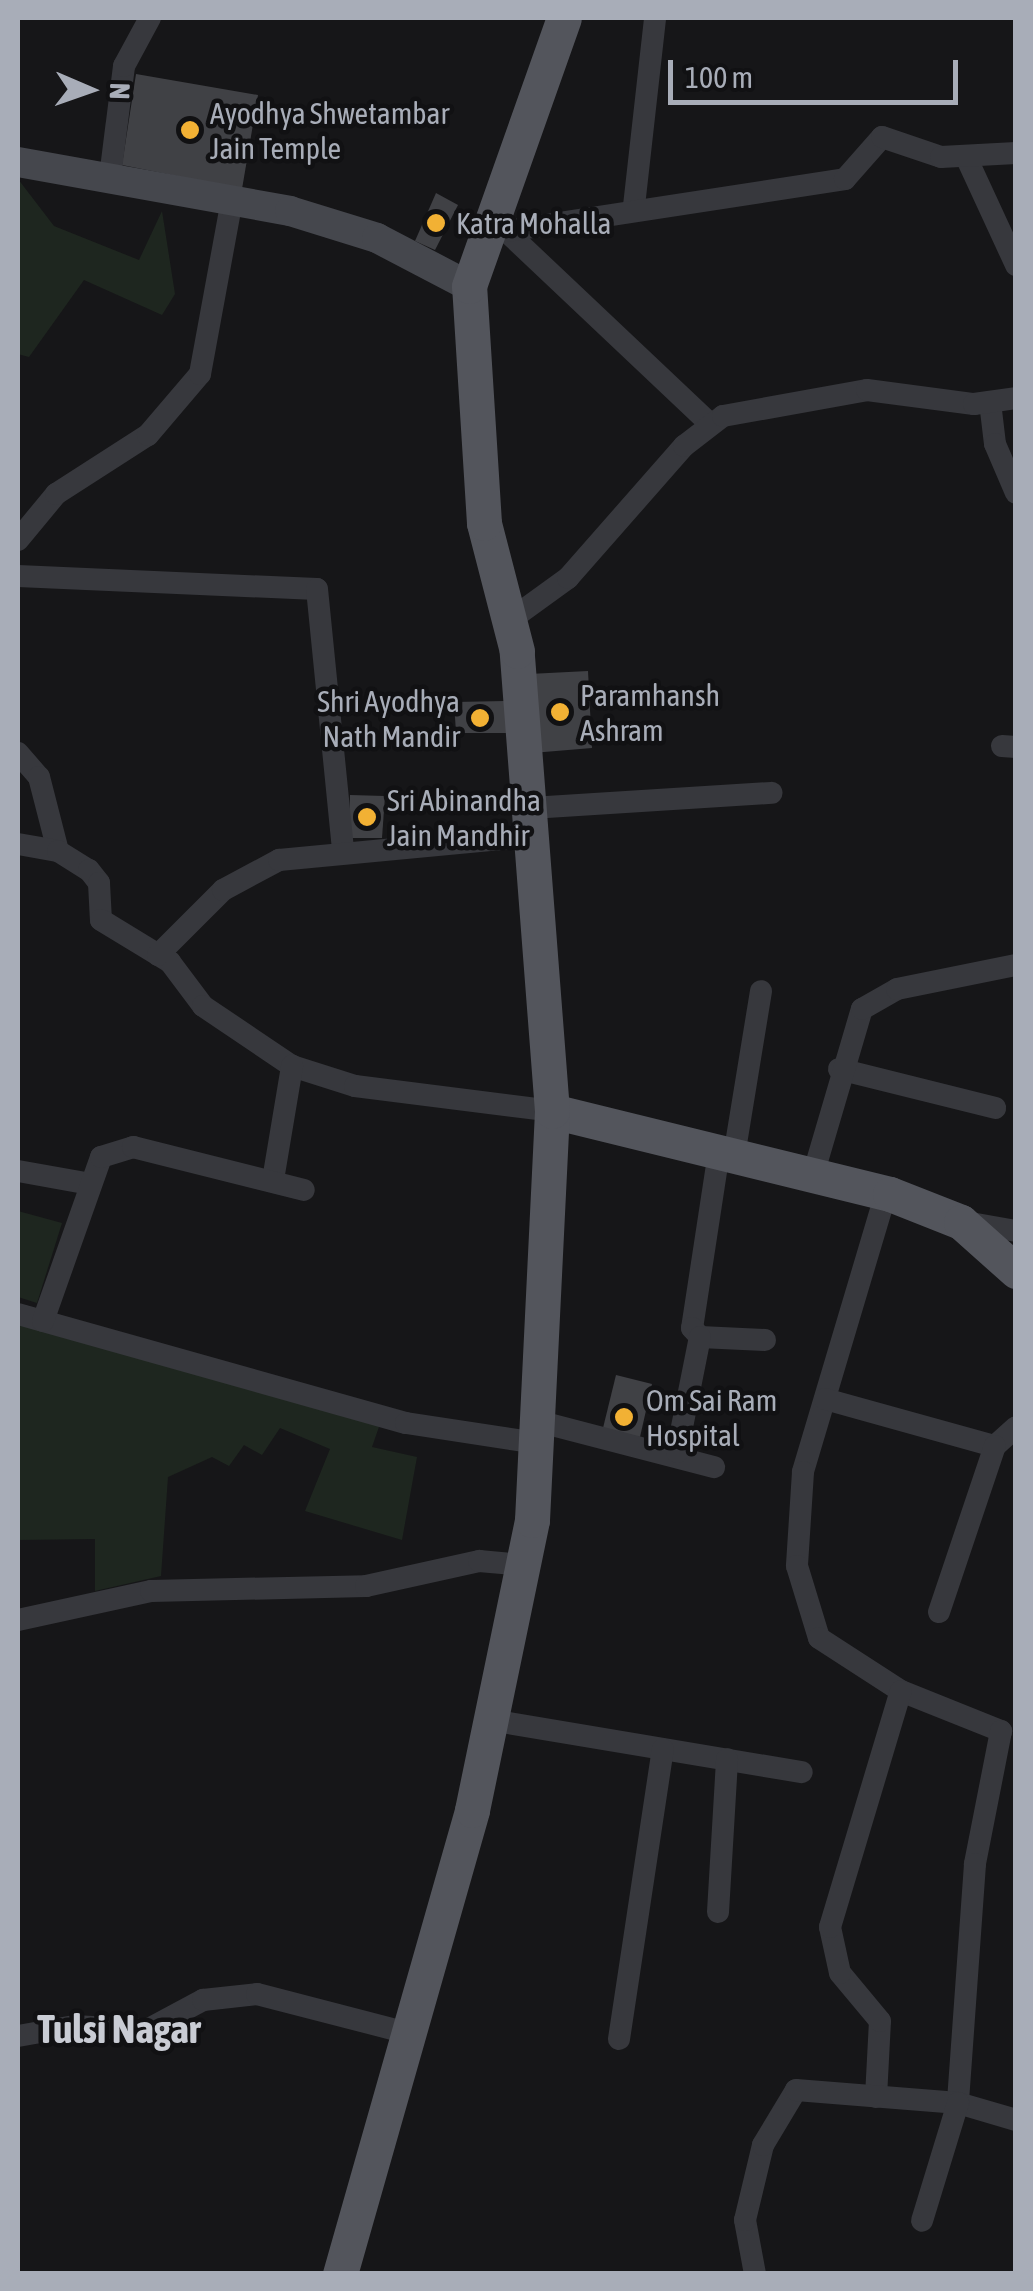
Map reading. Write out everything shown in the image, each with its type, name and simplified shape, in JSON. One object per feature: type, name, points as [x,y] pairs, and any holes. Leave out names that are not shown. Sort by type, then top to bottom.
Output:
[{"type":"main road","points":[[340,2274],[490,1720],[523,1565],[537,1432],[552,1112],[532,822],[510,620],[484,524],[469,286],[496,232],[564,18]]},
{"type":"main road","points":[[552,1112],[886,1193],[961,1222],[1016,1271]]},
{"type":"street","points":[[110,177],[124,66],[150,18]]},
{"type":"street","points":[[634,206],[656,18]]},
{"type":"street","points":[[496,232],[634,206],[845,179],[882,137],[967,159],[1016,153]]},
{"type":"street","points":[[967,159],[1016,265]]},
{"type":"street","points":[[18,162],[232,200],[377,238],[469,286]]},
{"type":"street","points":[[18,540],[56,494],[148,435],[200,374],[232,200]]},
{"type":"street","points":[[496,232],[708,423]]},
{"type":"street","points":[[510,620],[614,533],[708,423],[866,390],[990,402],[1016,398]]},
{"type":"street","points":[[990,402],[995,444],[1016,493]]},
{"type":"street","points":[[18,576],[316,589],[342,852]]},
{"type":"street","points":[[18,753],[39,777],[58,851]]},
{"type":"street","points":[[158,955],[249,872],[342,852],[532,822],[772,794]]},
{"type":"street","points":[[18,844],[58,851],[100,882],[101,920],[158,955],[203,1006],[292,1066],[356,1086],[552,1112]]},
{"type":"street","points":[[813,1175],[839,1069],[862,1008],[897,989],[1016,965]]},
{"type":"street","points":[[677,1452],[700,1337],[692,1319],[761,991]]},
{"type":"street","points":[[273,1180],[292,1066]]},
{"type":"street","points":[[839,1069],[995,1108]]},
{"type":"street","points":[[44,1321],[102,1157],[133,1148],[304,1190]]},
{"type":"street","points":[[18,1171],[90,1184]]},
{"type":"street","points":[[886,1193],[803,1472],[798,1566],[820,1638],[900,1691],[1008,1732],[975,1864],[958,2103],[922,2222]]},
{"type":"street","points":[[961,1222],[1016,1231]]},
{"type":"street","points":[[18,1314],[406,1423],[537,1432],[677,1452],[714,1467]]},
{"type":"street","points":[[700,1337],[764,1340]]},
{"type":"street","points":[[825,1399],[995,1446]]},
{"type":"street","points":[[939,1612],[995,1446],[1016,1427]]},
{"type":"street","points":[[18,1620],[151,1591],[366,1586],[478,1561],[523,1565]]},
{"type":"street","points":[[876,2097],[880,2021],[840,1973],[830,1927],[900,1691]]},
{"type":"street","points":[[490,1720],[802,1772]]},
{"type":"street","points":[[620,2039],[663,1749]]},
{"type":"street","points":[[718,1912],[727,1760]]},
{"type":"street","points":[[18,2036],[147,2030],[204,2000],[258,1994],[408,2033]]},
{"type":"street","points":[[756,2274],[745,2220],[763,2145],[796,2090],[958,2103],[1016,2120]]},
{"type":"shaded area","points":[[18,179],[54,226],[139,260],[162,211],[175,294],[162,315],[84,280],[29,357],[18,354]]},
{"type":"shaded area","points":[[18,1211],[62,1223],[37,1303],[18,1297]]},
{"type":"shaded area","points":[[18,1323],[381,1421],[372,1447],[417,1457],[402,1540],[305,1511],[330,1449],[280,1428],[262,1455],[244,1445],[229,1466],[212,1457],[168,1477],[161,1576],[95,1591],[95,1539],[18,1540]]},
{"type":"building","name":"Ayodhya Shwetambar Jain Temple","points":[[136,74],[258,95],[242,189],[122,165]]},
{"type":"building","name":"Katra Mohalla","points":[[436,193],[458,205],[435,250],[415,241]]},
{"type":"building","name":"Paramhansh Ashram","points":[[588,671],[592,748],[532,753],[529,674]]},
{"type":"building","name":"Shri Ayodhya Nath Mandir","points":[[505,701],[507,733],[456,733],[454,702]]},
{"type":"building","name":"Sri Abinandha Jain Mandhir","points":[[350,795],[385,796],[382,838],[349,838]]},
{"type":"building","points":[[616,1375],[652,1384],[640,1437],[603,1428]]},
{"type":"place","name":"Ayodhya Shwetambar Jain Temple","points":[[190,130]]},
{"type":"place","name":"Katra Mohalla","points":[[436,223]]},
{"type":"place","name":"Paramhansh Ashram","points":[[560,712]]},
{"type":"place","name":"Shri Ayodhya Nath Mandir","points":[[480,718]]},
{"type":"place","name":"Sri Abinandha Jain Mandhir","points":[[367,817]]},
{"type":"place","name":"Om Sai Ram Hospital","points":[[624,1417]]},
{"type":"district","name":"Tulsi Nagar","points":[[119,2029]]}]
